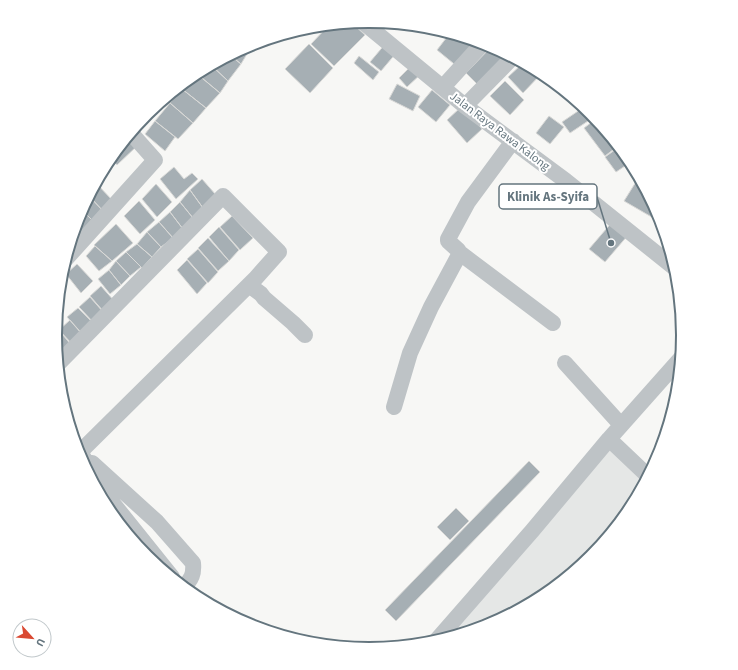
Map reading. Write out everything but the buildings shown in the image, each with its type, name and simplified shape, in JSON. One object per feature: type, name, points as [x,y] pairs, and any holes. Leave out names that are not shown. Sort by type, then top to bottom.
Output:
[{"type":"street","name":"Jalan Raya Rawa Kalong","points":[[370,28],[466,106],[572,186],[668,263]]},
{"type":"street","points":[[443,87],[478,48]]},
{"type":"street","points":[[466,106],[509,62]]},
{"type":"street","points":[[74,250],[155,160],[135,137]]},
{"type":"street","points":[[513,141],[468,202],[448,241],[460,253],[553,323]]},
{"type":"street","points":[[63,359],[223,196],[279,252],[249,285],[83,447]]},
{"type":"street","points":[[394,407],[410,353],[431,307],[460,253]]},
{"type":"street","points":[[249,285],[261,294],[305,335]]},
{"type":"street","points":[[565,363],[621,425]]},
{"type":"street","points":[[443,633],[532,531],[621,425],[674,366]]},
{"type":"street","points":[[609,439],[644,472]]},
{"type":"street","points":[[89,460],[157,522],[193,563],[194,571],[192,578],[188,583]]},
{"type":"street","points":[[111,501],[152,552]]},
{"type":"shaded area","points":[[609,439],[644,472],[635,489],[613,522],[586,552],[556,579],[505,610],[468,626],[443,633]]},
{"type":"place","name":"Klinik As-Syifa","points":[[611,243]]}]
